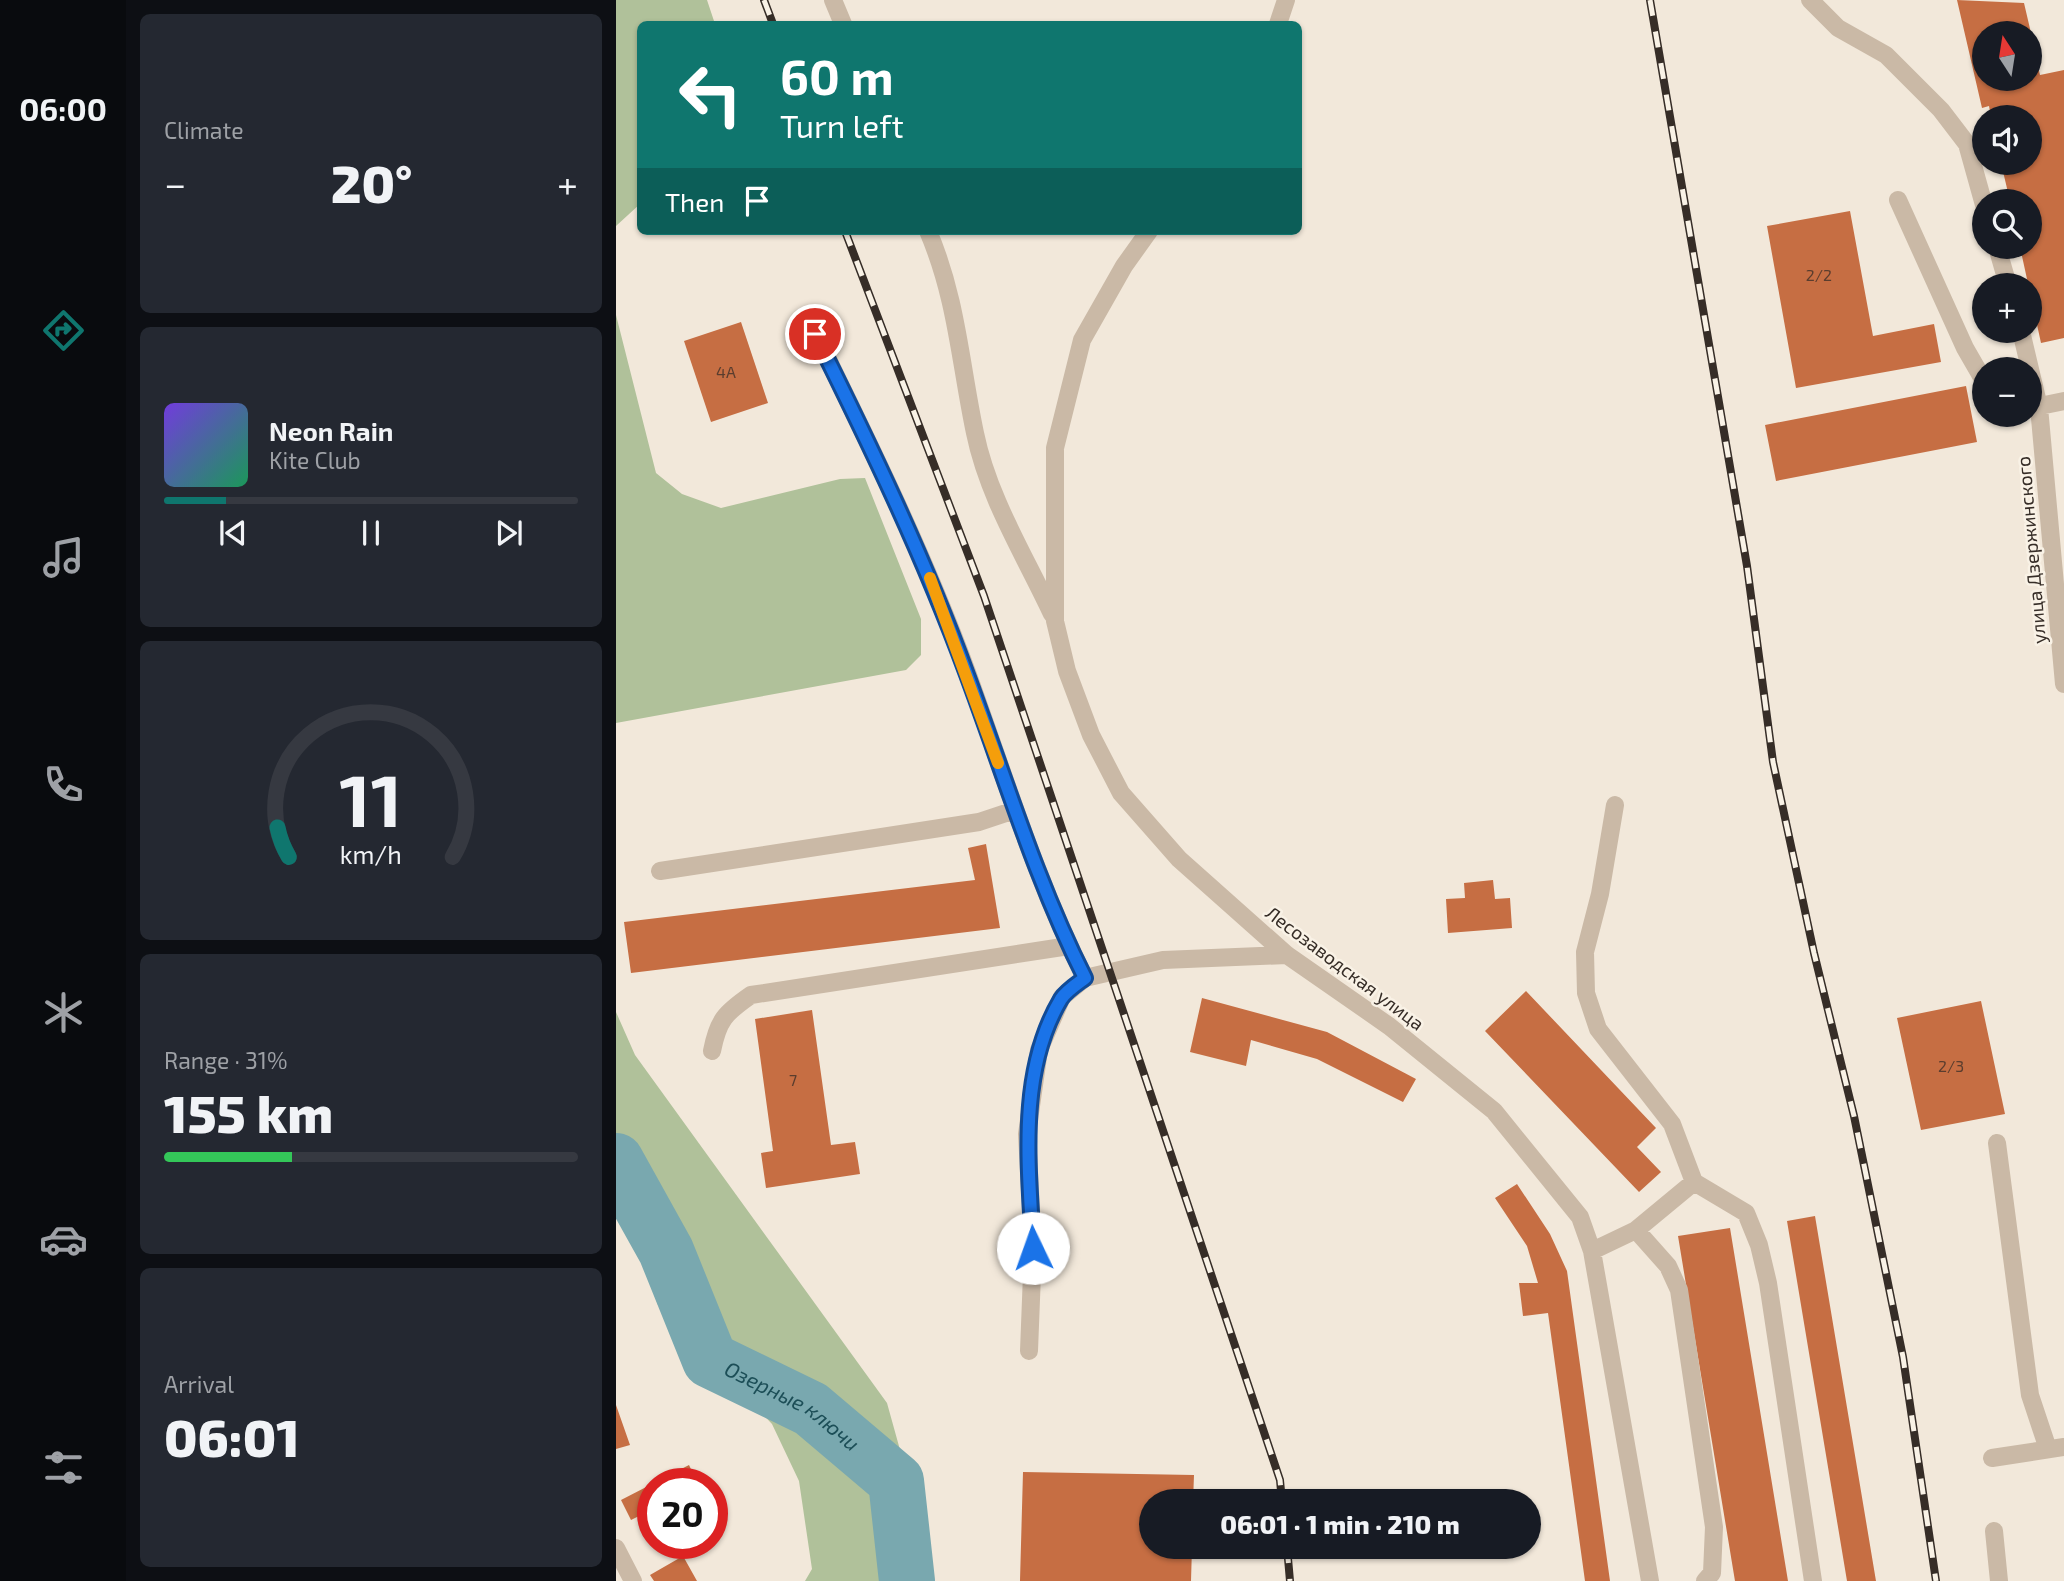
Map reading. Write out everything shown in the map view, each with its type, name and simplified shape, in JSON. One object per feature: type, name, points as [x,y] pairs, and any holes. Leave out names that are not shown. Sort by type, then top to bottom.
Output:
[{"type":"street","points":[[833,0],[842,21]]},
{"type":"street","points":[[1279,21],[1286,0]]},
{"type":"street","points":[[1810,0],[1838,28],[1886,55],[1941,110],[1967,144],[1980,189]]},
{"type":"street","points":[[1898,200],[1972,360]]},
{"type":"street","points":[[931,235],[946,271],[975,435],[999,504],[1055,621]]},
{"type":"street","name":"Лесозаводская улица","points":[[1146,235],[1124,266],[1082,340],[1055,448],[1055,621],[1067,671],[1091,735],[1121,793],[1179,859],[1287,955],[1389,1026],[1494,1111],[1580,1217],[1592,1251],[1650,1581]]},
{"type":"street","points":[[815,334],[902,511],[967,673],[1015,810],[1069,946],[1085,978]]},
{"type":"street","points":[[2042,406],[2064,401]]},
{"type":"street","name":"улица Дзержинского","points":[[2037,427],[2064,684]]},
{"type":"street","points":[[1615,805],[1600,894],[1585,952],[1586,993],[1598,1029],[1672,1124],[1695,1182],[1746,1213],[1759,1245],[1768,1283],[1814,1581]]},
{"type":"street","points":[[660,872],[979,822],[1015,810]]},
{"type":"street","points":[[712,1051],[717,1027],[729,1011],[751,995],[1069,946]]},
{"type":"street","points":[[1029,1350],[1033,1248],[1027,1134],[1039,1050],[1062,997],[1085,978],[1163,960],[1287,955]]},
{"type":"street","points":[[1992,1458],[2056,1448],[2030,1395],[1997,1143]]},
{"type":"street","points":[[1592,1251],[1636,1230],[1695,1182]]},
{"type":"street","points":[[1636,1230],[1668,1266],[1679,1290],[1714,1527],[1712,1573],[1705,1581]]},
{"type":"street","points":[[1994,1531],[1999,1581]]},
{"type":"street","points":[[616,1548],[633,1581]]},
{"type":"green space","points":[[616,0],[707,0],[714,21],[637,21],[637,207],[616,226]]},
{"type":"green space","points":[[616,315],[656,473],[682,494],[721,508],[840,479],[865,478],[921,619],[921,655],[906,670],[616,723]]},
{"type":"green space","points":[[616,1012],[635,1055],[887,1403],[932,1565],[933,1581],[805,1581],[812,1569],[799,1481],[772,1424],[658,1305],[629,1225],[616,1207]]},
{"type":"building","points":[[1957,0],[2024,3],[2028,21],[1972,21],[1972,65]]},
{"type":"building","points":[[2064,70],[2064,338],[2042,343],[2042,273],[2026,273],[2023,259],[2042,259],[2042,189],[2007,189],[2004,175],[2042,175],[2042,105],[1981,105],[1978,91],[2042,91],[2042,75]]},
{"type":"building","points":[[1850,211],[1873,336],[1934,324],[1941,362],[1796,388],[1767,226]]},
{"type":"building","points":[[741,322],[768,403],[711,422],[684,341]]},
{"type":"building","points":[[1966,386],[1977,442],[1776,481],[1765,425]]},
{"type":"building","points":[[986,844],[1000,928],[631,973],[624,922],[975,880],[968,848]]},
{"type":"building","points":[[1493,880],[1495,899],[1510,898],[1512,928],[1448,933],[1446,899],[1465,898],[1464,883]]},
{"type":"building","points":[[1526,991],[1656,1128],[1637,1147],[1661,1172],[1639,1192],[1485,1031]]},
{"type":"building","points":[[1202,998],[1327,1032],[1416,1079],[1403,1102],[1317,1059],[1251,1040],[1246,1066],[1190,1052]]},
{"type":"building","points":[[1981,1001],[2005,1114],[1921,1130],[1897,1018]]},
{"type":"building","points":[[812,1010],[831,1145],[855,1142],[860,1174],[766,1188],[761,1153],[773,1151],[755,1019]]},
{"type":"building","points":[[1517,1184],[1550,1234],[1567,1271],[1610,1581],[1585,1581],[1548,1313],[1523,1316],[1519,1283],[1538,1283],[1527,1246],[1495,1198]]},
{"type":"building","points":[[1815,1216],[1876,1581],[1847,1581],[1787,1221]]},
{"type":"building","points":[[1730,1228],[1788,1581],[1735,1581],[1678,1236]]},
{"type":"building","points":[[616,1405],[630,1445],[616,1449]]},
{"type":"building","points":[[1023,1472],[1194,1475],[1193,1489],[1139,1489],[1139,1559],[1192,1559],[1191,1581],[1020,1581]]},
{"type":"building","points":[[637,1492],[637,1517],[631,1520],[621,1500]]},
{"type":"building","points":[[678,1559],[685,1559],[697,1581],[654,1581],[650,1575]]},
{"type":"waterway","name":"Озерные ключи","points":[[616,1161],[666,1251],[710,1360],[811,1409],[896,1481],[907,1581]]},
{"type":"railway","points":[[764,0],[772,21]]},
{"type":"railway","points":[[1650,0],[1747,566],[1773,762],[1814,953],[1854,1116],[1903,1357],[1936,1581]]},
{"type":"railway","points":[[847,235],[984,596],[1281,1489]]},
{"type":"railway","points":[[1288,1559],[1290,1581]]},
{"type":"slow traffic","points":[[930,578],[998,763]]},
{"type":"route","points":[[815,334],[902,511],[949,625],[1015,810],[1062,922],[1069,946],[1085,978],[1062,997],[1039,1050],[1027,1134],[1033,1248]]}]
